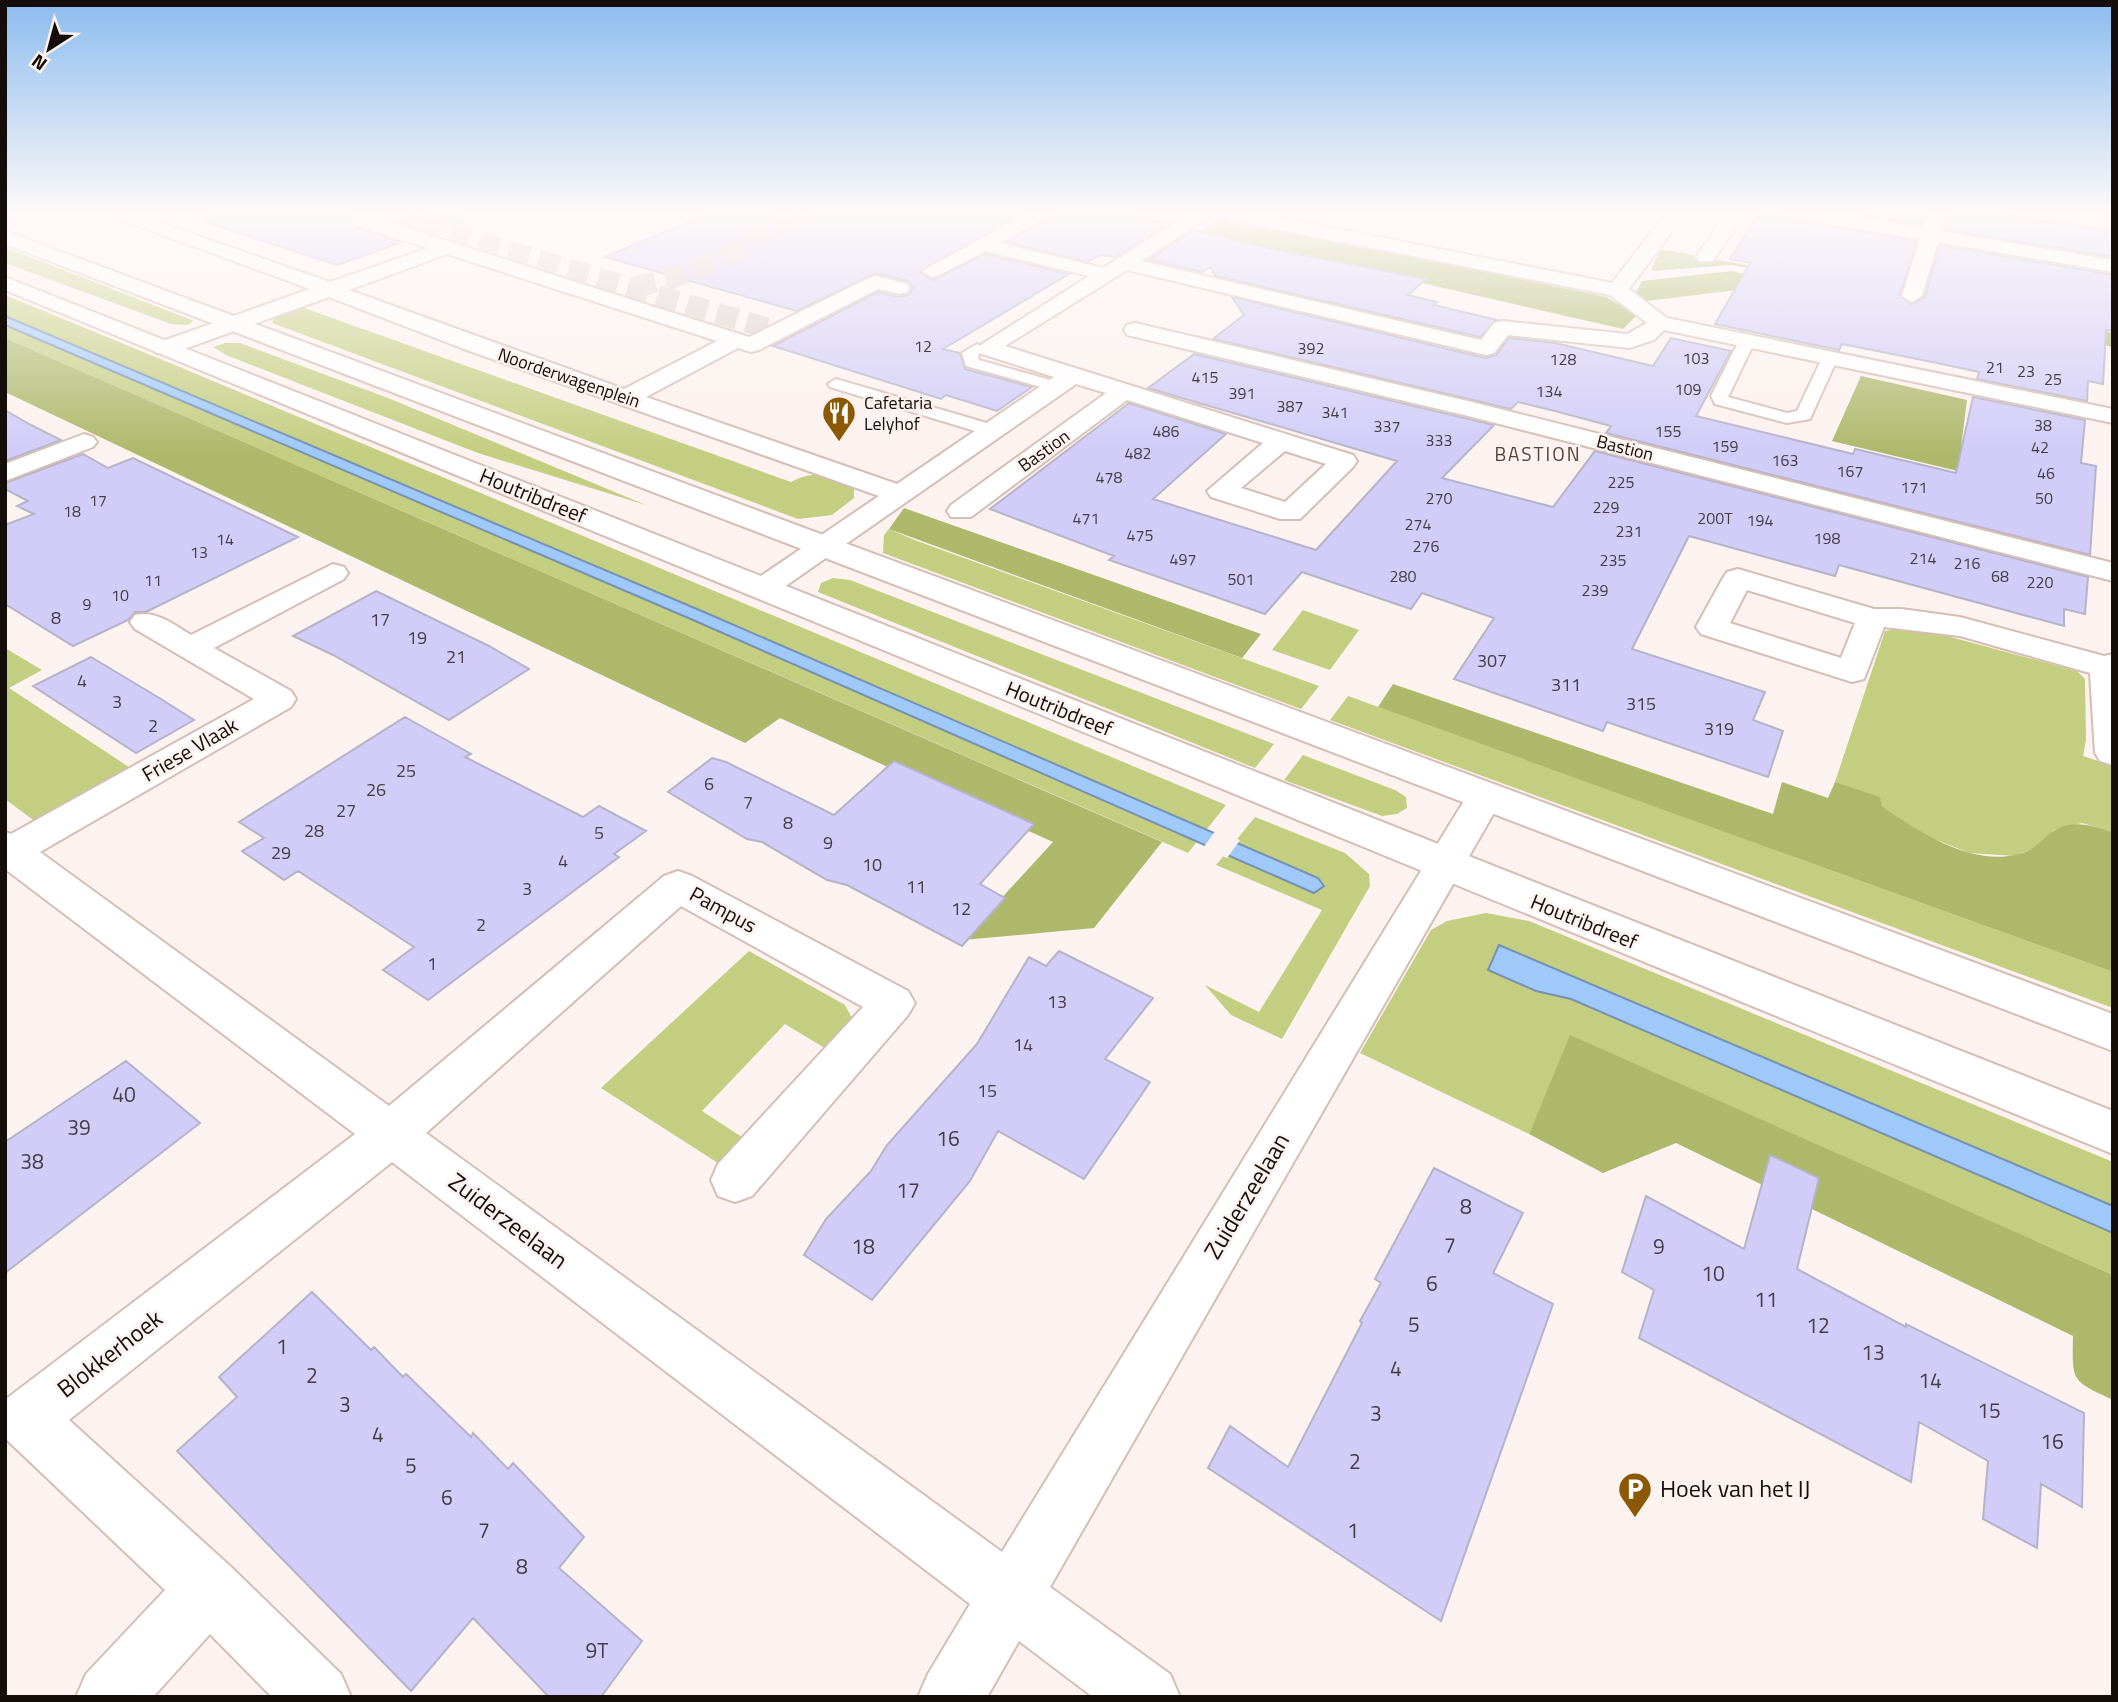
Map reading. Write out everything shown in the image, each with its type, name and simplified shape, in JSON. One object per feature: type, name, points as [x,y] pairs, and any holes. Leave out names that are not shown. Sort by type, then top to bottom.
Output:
[{"type":"street","name":"Houtribdreef","points":[[31,293],[1442,865],[2113,1133]]},
{"type":"street","points":[[153,293],[2113,1033]]},
{"type":"street","points":[[165,348],[319,293]]},
{"type":"street","name":"Noorderwagenplein","points":[[338,293],[898,494]]},
{"type":"street","points":[[590,293],[702,329],[733,328],[751,345],[853,293]]},
{"type":"street","points":[[1072,293],[982,348],[1064,380],[1126,390],[1280,442]]},
{"type":"street","points":[[1232,293],[1486,348],[1502,328],[1629,341],[1646,335],[1660,323]]},
{"type":"street","points":[[1621,293],[1660,323],[2113,416]]},
{"type":"street","points":[[625,398],[733,328]]},
{"type":"street","name":"Bastion","points":[[1135,330],[1510,419],[2113,572]]},
{"type":"street","points":[[763,588],[1064,380]]},
{"type":"street","name":"Bastion","points":[[961,511],[1126,390]]},
{"type":"street","points":[[5,473],[84,442]]},
{"type":"street","points":[[191,647],[333,573]]},
{"type":"street","points":[[1872,618],[1852,672],[1712,627],[1738,578],[1872,618],[1889,617],[1962,629],[2109,666],[2113,753]]},
{"type":"street","name":"Friese Vlaak","points":[[8,851],[279,699],[146,622]]},
{"type":"street","name":"Zuiderzeelaan","points":[[951,1697],[1442,865],[1485,797]]},
{"type":"street","name":"Zuiderzeelaan","points":[[8,851],[1010,1596]]},
{"type":"street","name":"Pampus","points":[[391,1134],[678,886],[893,1003],[735,1180]]},
{"type":"street","name":"Blokkerhoek","points":[[318,1697],[209,1589],[26,1419],[391,1134]]},
{"type":"street","points":[[109,1697],[209,1589]]},
{"type":"street","points":[[1010,1596],[1147,1697]]},
{"type":"lane","points":[[1747,341],[1719,396],[1721,400],[1787,418],[1804,415],[1830,358]]},
{"type":"lane","points":[[836,384],[991,430]]},
{"type":"green space","points":[[88,293],[124,293],[194,321],[187,325],[171,324]]},
{"type":"green space","points":[[1467,293],[1589,293],[1606,297],[1637,315],[1623,329]]},
{"type":"green space","points":[[1638,293],[1709,293],[1647,301]]},
{"type":"green space","points":[[1782,293],[1830,293],[2061,346]]},
{"type":"green space","points":[[1864,293],[1900,293],[2113,333],[2113,347]]},
{"type":"green space","points":[[5,295],[1226,805],[1188,853],[5,338],[5,329],[21,324],[5,316]]},
{"type":"green space","points":[[296,305],[791,482],[815,475],[838,479],[854,487],[854,498],[832,515],[798,519],[272,323],[276,313]]},
{"type":"green space","points":[[5,338],[1162,842],[1094,928],[963,940],[1053,842],[780,718],[745,743],[5,392]]},
{"type":"green space","points":[[225,343],[240,343],[388,398],[646,505],[478,453],[226,355],[213,347]]},
{"type":"green space","points":[[1861,376],[1967,400],[1958,471],[1832,441]]},
{"type":"green space","points":[[904,508],[1261,634],[1242,658],[889,529]]},
{"type":"green space","points":[[889,529],[1319,686],[1301,709],[883,553],[884,535]]},
{"type":"green space","points":[[833,578],[850,580],[1274,744],[1255,768],[818,592],[821,583]]},
{"type":"green space","points":[[1303,610],[1359,630],[1330,670],[1272,650]]},
{"type":"green space","points":[[1910,626],[2077,671],[2085,679],[2086,740],[2083,756],[2113,766],[2113,832],[2082,823],[2054,830],[2040,845],[2015,856],[1969,853],[1920,833],[1882,806],[1835,782],[1885,631]]},
{"type":"green space","points":[[5,648],[42,670],[9,688],[141,775],[40,825],[5,799]]},
{"type":"green space","points":[[1393,684],[1773,814],[1782,782],[1828,798],[1835,782],[1880,797],[1882,806],[1911,826],[1944,844],[1980,855],[1998,857],[2023,853],[2055,830],[2070,825],[2084,825],[2113,832],[2113,972],[1378,707]]},
{"type":"green space","points":[[1348,696],[2113,972],[2113,1008],[1330,720]]},
{"type":"green space","points":[[1303,755],[1395,790],[1406,797],[1407,808],[1397,814],[1382,816],[1284,780]]},
{"type":"green space","points":[[1255,817],[1345,853],[1369,874],[1370,886],[1282,1039],[1231,1015],[1205,985],[1259,1012],[1322,910],[1216,865]]},
{"type":"green space","points":[[1486,913],[1529,921],[2113,1162],[2113,1206],[1499,946],[1488,969],[1536,991],[1571,999],[2113,1233],[2113,1275],[1571,1036],[1529,1134],[1360,1053],[1431,930],[1447,921]]},
{"type":"green space","points":[[749,951],[845,1005],[854,1022],[828,1050],[785,1024],[702,1111],[745,1139],[721,1165],[601,1088]]},
{"type":"green space","points":[[1570,1035],[2113,1275],[2113,1400],[2089,1388],[2077,1378],[2073,1363],[2073,1336],[1676,1143],[1603,1173],[1529,1134]]},
{"type":"water","points":[[5,316],[704,612],[1318,878],[1324,886],[1314,893],[693,620],[5,325]]},
{"type":"water","points":[[1499,945],[2113,1206],[2113,1233],[1571,999],[1536,991],[1488,970]]},
{"type":"pier","points":[[1216,830],[1240,840],[1227,858],[1203,848]]},
{"type":"building","points":[[735,293],[833,293],[797,311]]},
{"type":"building","points":[[875,293],[899,297],[1036,293],[943,349],[960,353],[965,369],[1032,387],[997,411],[946,395],[941,399],[773,346]]},
{"type":"building","points":[[1291,293],[1410,293],[1408,295],[1437,302],[1434,305],[1497,320],[1480,337]]},
{"type":"building","points":[[1733,293],[1900,293],[1911,304],[1925,297],[1926,293],[2113,293],[2113,331],[2106,330],[2103,384],[2088,381],[2087,401],[1977,379],[1979,372],[1932,362],[1842,344],[1839,350],[1715,324]]},
{"type":"building","points":[[1232,297],[1485,358],[1496,355],[1509,338],[1555,343],[1653,366],[1671,338],[1731,351],[1696,416],[1853,454],[1855,449],[1956,473],[1973,397],[2085,420],[2081,463],[2096,466],[2090,555],[1606,433],[1611,426],[1555,411],[1518,402],[1511,409],[1213,339],[1244,315]]},
{"type":"building","points":[[1194,354],[1494,425],[1442,478],[1553,507],[1595,451],[2088,577],[2085,614],[2064,609],[2064,626],[1839,565],[1835,576],[1689,536],[1632,649],[1765,692],[1753,720],[1783,731],[1768,777],[1607,722],[1603,731],[1454,679],[1494,618],[1422,593],[1411,609],[1302,572],[1265,614],[1109,560],[1114,556],[990,509],[1129,403],[1226,434],[1153,499],[1316,550],[1397,461],[1148,388]]},
{"type":"building","points":[[5,410],[29,424],[61,440],[5,461]]},
{"type":"building","points":[[83,454],[108,468],[133,458],[298,537],[146,612],[135,612],[128,620],[73,646],[5,604],[5,525],[34,514],[17,506],[28,501],[5,489],[5,483]]},
{"type":"building","points":[[376,591],[489,646],[529,669],[449,720],[333,655],[293,636]]},
{"type":"building","points":[[91,657],[194,720],[136,753],[33,686]]},
{"type":"building","points":[[405,717],[471,754],[465,757],[583,817],[599,806],[646,831],[614,854],[619,857],[428,1000],[383,970],[414,947],[298,871],[284,880],[242,851],[264,838],[239,822]]},
{"type":"building","points":[[712,758],[726,762],[834,815],[894,761],[1034,824],[980,884],[1005,898],[962,946],[847,885],[827,880],[762,842],[747,839],[668,792]]},
{"type":"building","points":[[1059,951],[1153,998],[1105,1059],[1150,1082],[1084,1179],[998,1131],[970,1181],[872,1300],[804,1255],[826,1219],[871,1171],[887,1145],[977,1044],[1029,957],[1046,966]]},
{"type":"building","points":[[126,1061],[200,1123],[5,1273],[5,1142]]},
{"type":"building","points":[[1770,1155],[1819,1178],[1797,1269],[1906,1327],[1906,1324],[2084,1413],[2082,1507],[2041,1484],[2037,1548],[1983,1519],[1988,1461],[1919,1422],[1911,1482],[1639,1338],[1654,1290],[1622,1272],[1646,1196],[1744,1249]]},
{"type":"building","points":[[1434,1168],[1523,1213],[1493,1273],[1553,1304],[1441,1621],[1208,1468],[1230,1426],[1288,1467],[1381,1283],[1375,1279]]},
{"type":"building","points":[[312,1292],[371,1350],[374,1347],[403,1377],[406,1374],[471,1437],[473,1433],[508,1469],[513,1463],[584,1537],[559,1568],[642,1641],[601,1697],[549,1697],[473,1618],[411,1691],[177,1451],[237,1397],[219,1377]]},
{"type":"tunnel","points":[[651,293],[777,331]]},
{"type":"place","name":"Cafetaria Lelyhof","points":[[839,443]]},
{"type":"place","name":"Hoek van het IJ","points":[[1635,1519]]},
{"type":"district","name":"BASTION","points":[[1538,454]]}]
